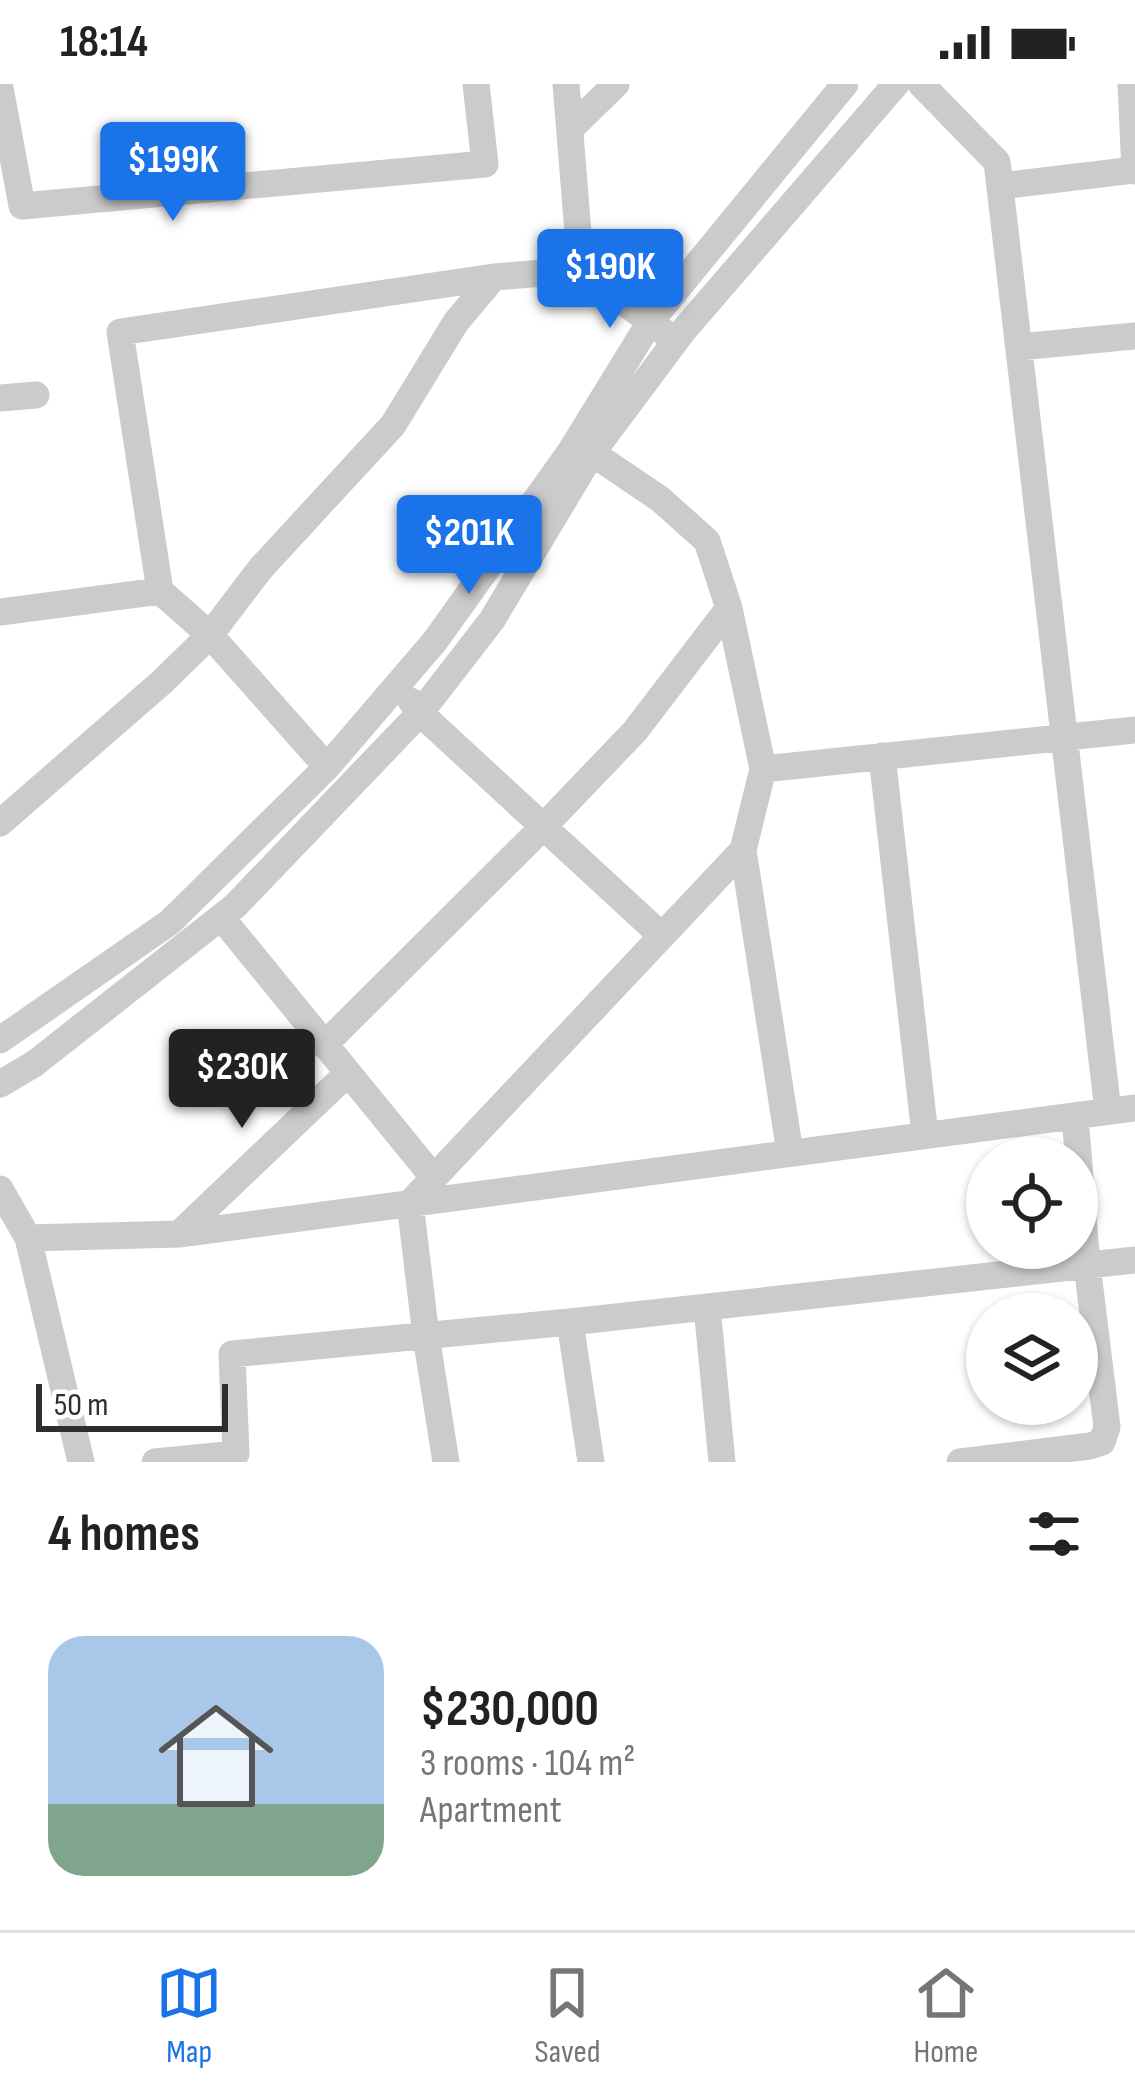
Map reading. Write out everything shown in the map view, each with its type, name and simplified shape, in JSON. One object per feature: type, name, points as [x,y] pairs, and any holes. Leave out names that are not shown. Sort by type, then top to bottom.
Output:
[{"type":"street","points":[[0,88],[11,207],[485,164],[476,84]]},
{"type":"street","points":[[566,84],[581,270]]},
{"type":"street","points":[[570,129],[616,84]]},
{"type":"street","points":[[0,1040],[170,922],[327,767],[434,641],[570,452],[650,322],[845,84]]},
{"type":"street","points":[[28,1238],[179,1234],[1121,1110],[1063,738],[997,162],[921,84]]},
{"type":"street","points":[[1000,186],[1135,171],[1131,84]]},
{"type":"street","points":[[0,1084],[34,1064],[235,906],[420,712],[491,620],[592,453],[676,341],[886,86]]},
{"type":"street","points":[[327,767],[210,635],[160,591],[120,332],[494,277],[581,270],[676,341]]},
{"type":"street","points":[[0,823],[210,635],[261,568],[393,425],[456,322],[494,277]]},
{"type":"street","points":[[1019,347],[1135,336]]},
{"type":"street","points":[[0,398],[36,395]]},
{"type":"street","points":[[592,453],[660,499],[707,541],[729,608],[763,769],[743,850],[790,1153]]},
{"type":"street","points":[[0,612],[160,591]]},
{"type":"street","points":[[324,1045],[635,731],[729,608]]},
{"type":"street","points":[[398,683],[420,712],[662,936]]},
{"type":"street","points":[[763,769],[1135,730]]},
{"type":"street","points":[[882,756],[926,1135]]},
{"type":"street","points":[[410,1203],[743,850]]},
{"type":"street","points":[[221,917],[434,1178]]},
{"type":"street","points":[[179,1234],[348,1073]]},
{"type":"street","points":[[1075,1116],[1077,1137]]},
{"type":"street","points":[[0,1189],[28,1238],[81,1462]]},
{"type":"street","points":[[410,1203],[446,1462]]},
{"type":"street","points":[[1098,1264],[1135,1260]]},
{"type":"street","points":[[155,1462],[236,1458],[232,1354],[1051,1269]]},
{"type":"street","points":[[960,1462],[1102,1442],[1107,1427],[1087,1269]]},
{"type":"street","points":[[707,1307],[722,1462]]},
{"type":"street","points":[[570,1322],[591,1462]]}]
